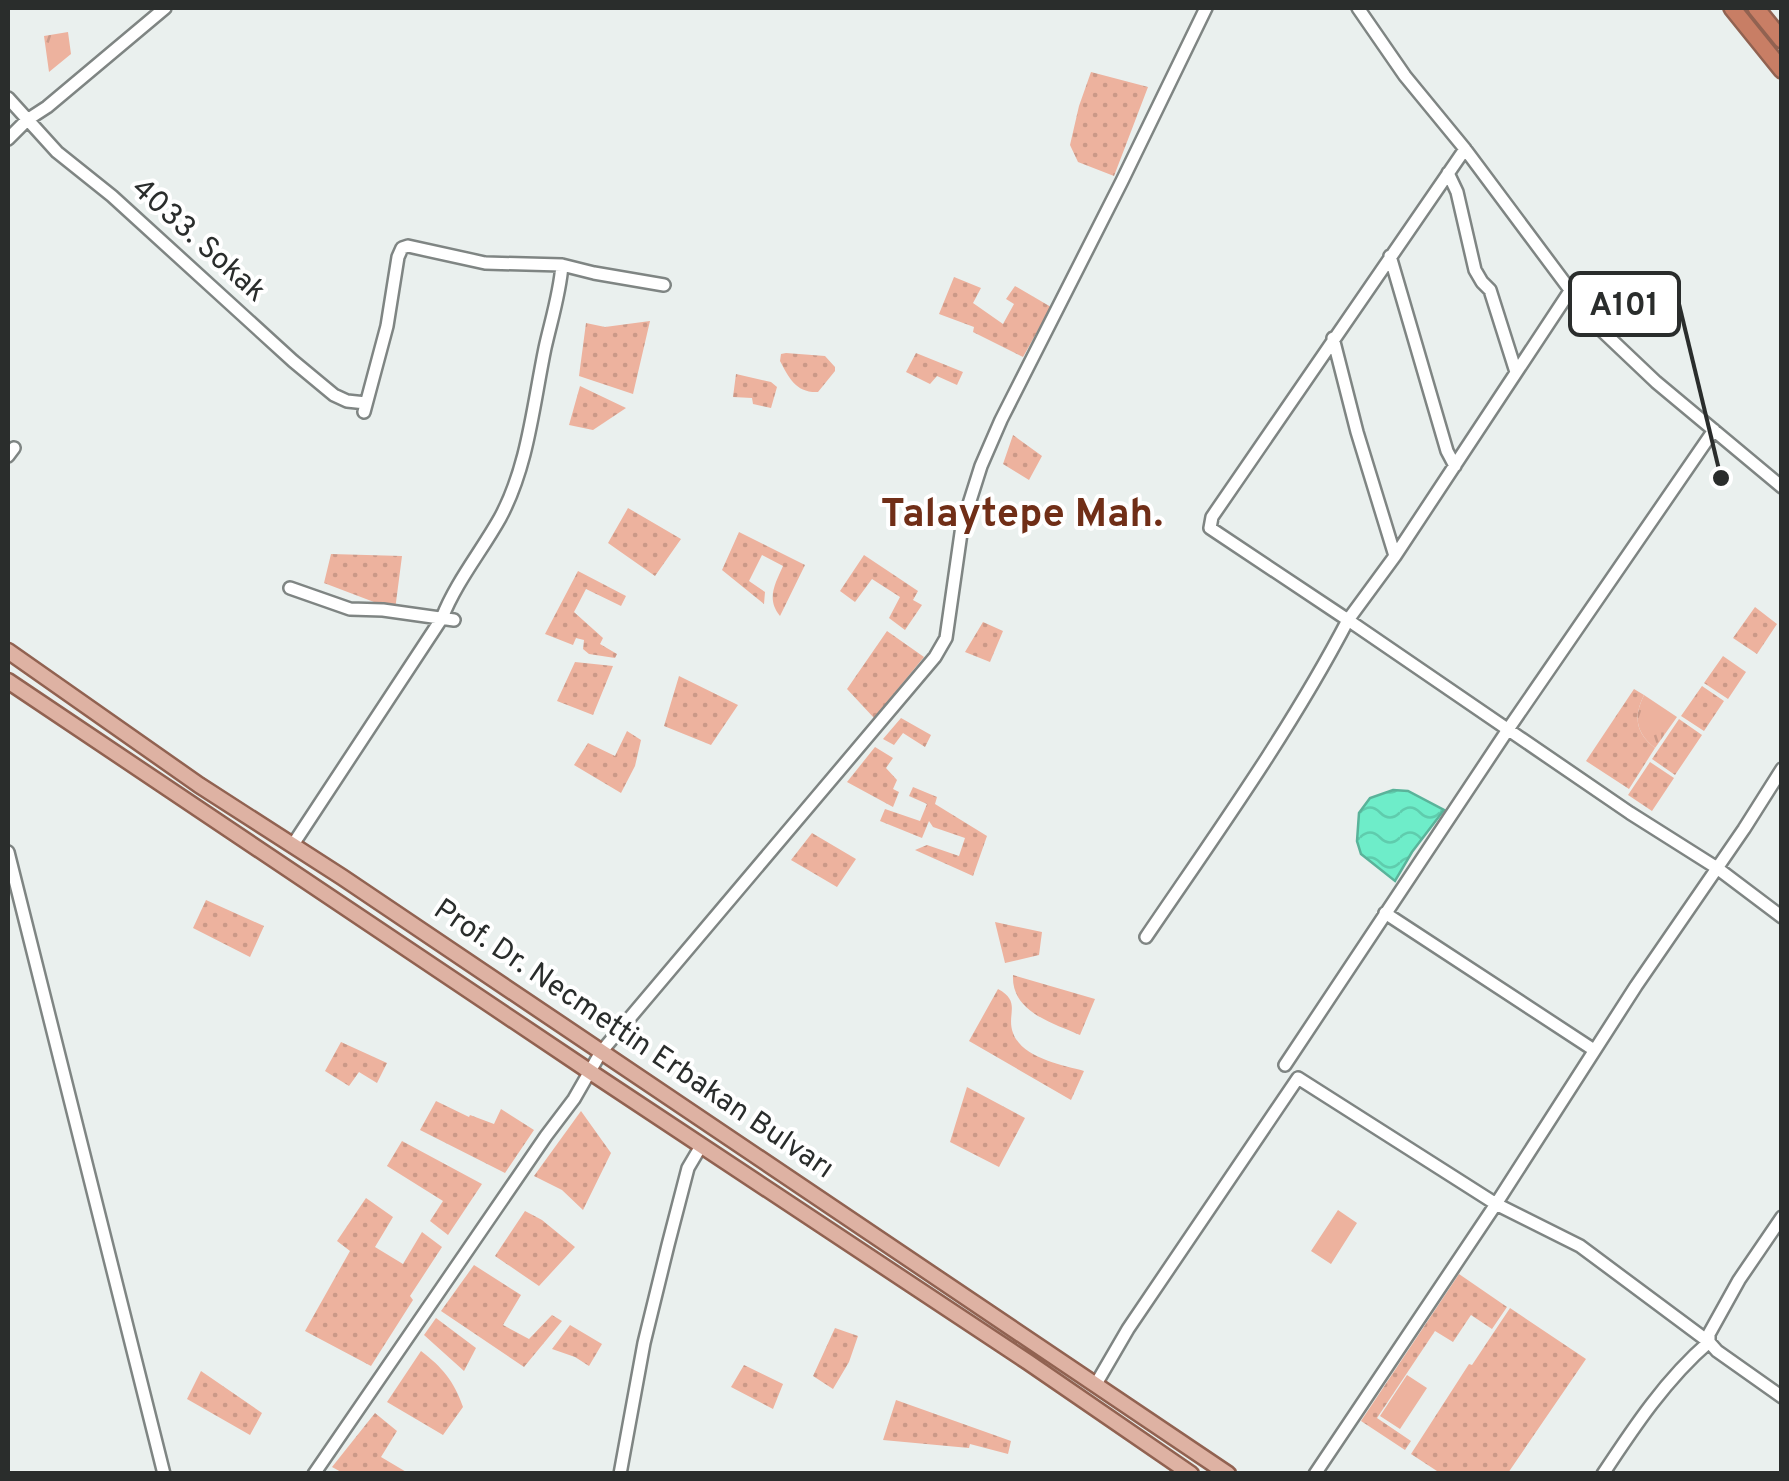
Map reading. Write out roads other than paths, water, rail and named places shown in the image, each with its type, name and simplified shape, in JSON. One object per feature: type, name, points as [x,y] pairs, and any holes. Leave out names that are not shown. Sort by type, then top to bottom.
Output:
[{"type":"highway","points":[[1732,8],[1782,70]]},
{"type":"highway","points":[[1756,8],[1782,40]]},
{"type":"main road","name":"Prof. Dr. Necmettin Erbakan Bulvarı","points":[[8,651],[199,785],[342,877],[1228,1474]]},
{"type":"main road","name":"Prof. Dr. Necmettin Erbakan Bulvarı","points":[[8,681],[1191,1474]]},
{"type":"street","points":[[8,139],[165,8]]},
{"type":"street","points":[[314,1474],[574,1099],[601,1052],[936,658],[946,638],[962,526],[981,466],[1206,8]]},
{"type":"street","points":[[1358,8],[1405,76],[1597,326],[1656,382],[1782,487]]},
{"type":"street","name":"4033. Sokak","points":[[8,98],[56,152],[112,196],[293,361],[334,394],[365,408],[388,326],[402,248],[408,246],[485,263],[562,265]]},
{"type":"street","points":[[1464,148],[1210,523],[1214,533],[1509,728],[1616,804],[1718,868],[1782,918]]},
{"type":"street","points":[[1448,172],[1457,192],[1475,270],[1490,290],[1516,372]]},
{"type":"street","points":[[1390,256],[1447,451],[1455,466]]},
{"type":"street","points":[[292,846],[448,619],[450,598],[500,518],[518,480],[562,265],[664,285]]},
{"type":"street","points":[[1146,938],[1261,767],[1348,620],[1396,556],[1570,290]]},
{"type":"street","points":[[1333,338],[1357,432],[1396,556]]},
{"type":"street","points":[[1285,1064],[1714,430]]},
{"type":"street","points":[[290,588],[350,609],[448,619]]},
{"type":"street","points":[[1315,1474],[1782,769]]},
{"type":"street","points":[[8,852],[164,1474]]},
{"type":"street","points":[[1385,913],[1594,1050]]},
{"type":"street","points":[[1096,1384],[1128,1329],[1298,1078],[1496,1204],[1580,1246],[1782,1396]]},
{"type":"street","points":[[620,1474],[644,1344],[668,1245],[688,1168],[702,1146]]},
{"type":"street","points":[[1603,1474],[1634,1427],[1686,1362],[1709,1342],[1709,1334],[1739,1280],[1782,1217]]},
{"type":"water","points":[[1393,790],[1408,791],[1444,810],[1395,881],[1361,854],[1357,841],[1359,813],[1370,798]]},
{"type":"place","name":"A101","points":[[1721,478]]},
{"type":"district","name":"Talaytepe Mah.","points":[[1022,516]]}]
